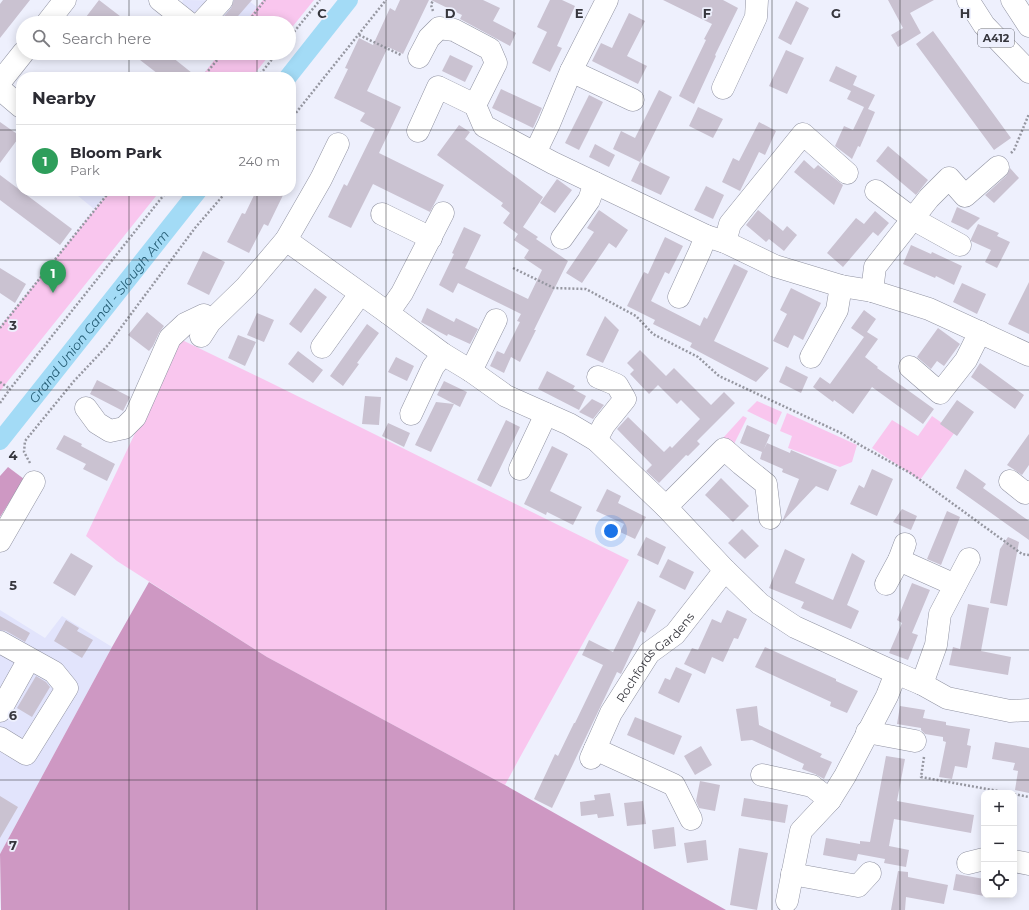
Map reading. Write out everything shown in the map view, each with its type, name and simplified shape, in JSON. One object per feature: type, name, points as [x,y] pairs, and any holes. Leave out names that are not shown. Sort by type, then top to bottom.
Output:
[{"type":"street","points":[[52,16],[65,0]]},
{"type":"street","points":[[207,16],[222,0]]},
{"type":"street","points":[[535,153],[571,71],[607,0]]},
{"type":"street","points":[[723,88],[756,17],[757,0]]},
{"type":"street","name":"A412","points":[[968,0],[984,25],[1029,72]]},
{"type":"street","name":"A412","points":[[1012,0],[1029,26]]},
{"type":"street","points":[[167,2],[182,16]]},
{"type":"street","points":[[419,57],[429,38],[439,28],[454,30],[490,49],[496,63],[475,105]]},
{"type":"street","points":[[0,82],[17,60]]},
{"type":"street","points":[[571,71],[632,100]]},
{"type":"street","points":[[418,131],[438,87],[475,105],[484,126],[595,183],[715,239],[775,266],[841,286],[872,291],[929,309],[1029,355]]},
{"type":"street","points":[[0,89],[16,103]]},
{"type":"street","points":[[679,297],[700,251],[730,224],[803,134],[847,173]]},
{"type":"street","points":[[86,408],[97,423],[110,431],[124,428],[135,418],[170,338],[185,324],[203,320],[246,287],[286,240],[321,179],[338,144]]},
{"type":"street","points":[[872,291],[875,268],[929,198],[949,178],[964,196],[998,167]]},
{"type":"street","points":[[562,238],[589,200],[595,183]]},
{"type":"street","points":[[876,191],[913,219],[960,245]]},
{"type":"street","points":[[388,313],[402,293],[443,213]]},
{"type":"street","points":[[382,214],[431,238]]},
{"type":"street","points":[[286,240],[443,354],[471,371],[506,396],[569,424],[596,440],[666,507],[725,570],[760,604],[795,626],[922,684],[948,698],[1010,711],[1029,710]]},
{"type":"street","points":[[811,357],[837,310],[841,286]]},
{"type":"street","points":[[322,347],[360,294]]},
{"type":"street","points":[[471,371],[496,320]]},
{"type":"street","points":[[910,367],[940,392],[966,360],[980,332]]},
{"type":"street","points":[[411,414],[433,367],[443,354]]},
{"type":"street","points":[[596,440],[604,426],[625,399],[617,385],[598,377]]},
{"type":"street","points":[[520,469],[546,414]]},
{"type":"street","points":[[666,507],[724,449],[766,484],[770,518]]},
{"type":"street","points":[[1010,481],[1025,493],[1029,492]]},
{"type":"street","points":[[0,541],[34,482]]},
{"type":"street","points":[[886,584],[902,552],[956,585]]},
{"type":"street","points":[[922,684],[936,645],[940,614],[969,559]]},
{"type":"street","name":"Rochfords Gardens","points":[[691,819],[674,785],[593,754],[611,714],[649,652],[675,634],[725,570]]},
{"type":"street","points":[[0,642],[28,659],[54,672],[67,688],[26,754],[0,738]]},
{"type":"street","points":[[0,711],[28,659]]},
{"type":"street","points":[[787,900],[801,831],[830,800],[845,776],[887,696],[896,673]]},
{"type":"street","points":[[867,732],[915,741]]},
{"type":"street","points":[[762,775],[812,786],[830,800]]},
{"type":"street","points":[[1017,862],[1029,864]]},
{"type":"street","points":[[792,874],[858,886],[870,873]]},
{"type":"path","points":[[252,16],[265,0]]},
{"type":"path","points":[[296,29],[320,0]]},
{"type":"path","points":[[296,113],[386,0]]},
{"type":"path","points":[[359,34],[411,60],[419,57]]},
{"type":"path","points":[[207,72],[217,60]]},
{"type":"path","points":[[262,72],[271,60]]},
{"type":"path","points":[[998,167],[1014,150],[1029,114]]},
{"type":"path","points":[[0,328],[106,196]]},
{"type":"path","points":[[0,403],[163,196]]},
{"type":"path","points":[[34,482],[34,472],[24,452],[25,441],[74,381],[108,345],[195,228],[223,196]]},
{"type":"path","points":[[513,268],[554,288],[586,289],[636,316],[652,334],[698,357],[719,376],[841,433],[912,474],[1022,554],[1029,555]]},
{"type":"path","points":[[0,382],[10,389]]},
{"type":"path","points":[[915,741],[925,750],[921,777],[992,790]]},
{"type":"path","points":[[1017,795],[1029,797]]},
{"type":"shaded area","points":[[183,0],[249,1],[257,7],[250,16],[184,16],[180,9]]},
{"type":"shaded area","points":[[263,0],[314,0],[296,22],[296,16],[250,16]]},
{"type":"shaded area","points":[[214,60],[265,60],[256,72],[205,72]]},
{"type":"shaded area","points":[[78,196],[105,196],[94,209]]},
{"type":"shaded area","points":[[106,196],[156,196],[0,391],[0,327]]},
{"type":"shaded area","points":[[180,339],[629,560],[505,785],[267,657],[117,561],[86,536]]},
{"type":"shaded area","points":[[757,401],[782,412],[776,425],[747,411]]},
{"type":"shaded area","points":[[787,413],[857,445],[852,462],[840,467],[788,448],[792,436],[780,431]]},
{"type":"shaded area","points":[[743,416],[747,418],[732,448],[723,438]]},
{"type":"shaded area","points":[[932,416],[955,432],[920,480],[872,448],[892,420],[918,436]]},
{"type":"shaded area","points":[[8,467],[24,479],[0,517],[0,476]]},
{"type":"shaded area","points":[[149,582],[267,657],[505,785],[726,910],[1,910],[0,854],[112,647]]},
{"type":"shaded area","points":[[0,610],[45,638],[62,616],[112,647],[0,854]]},
{"type":"building","points":[[3,0],[30,0],[0,38],[0,4]]},
{"type":"building","points":[[99,0],[120,16],[87,16]]},
{"type":"building","points":[[234,0],[252,0],[238,16],[224,16],[231,8]]},
{"type":"building","points":[[400,0],[429,0],[403,54],[388,47],[367,91],[401,107],[379,153],[444,185],[430,212],[373,184],[351,228],[328,217],[344,184],[347,186],[375,129],[360,121],[365,113],[334,98],[348,69],[345,68],[359,38],[373,45],[390,8],[395,11]]},
{"type":"building","points":[[431,0],[483,0],[500,8],[493,21],[516,33],[510,46],[460,19],[462,15]]},
{"type":"building","points":[[550,0],[562,0],[575,6],[557,46],[562,48],[550,72],[532,63],[547,32],[537,27]]},
{"type":"building","points":[[663,0],[723,0],[738,8],[715,55],[716,56],[694,104],[679,96],[706,40],[704,39],[712,24]]},
{"type":"building","points":[[888,0],[934,0],[910,13],[921,33],[898,47],[891,35],[903,28]]},
{"type":"building","points":[[796,1],[809,8],[791,45],[778,38]]},
{"type":"building","points":[[629,13],[645,21],[627,56],[647,66],[638,84],[592,61],[601,43],[612,48]]},
{"type":"building","points":[[933,31],[1011,138],[994,150],[916,44]]},
{"type":"building","points":[[786,50],[804,58],[787,94],[769,86]]},
{"type":"building","points":[[450,55],[473,66],[465,82],[442,71]]},
{"type":"building","points":[[140,60],[176,60],[191,72],[156,72]]},
{"type":"building","points":[[836,66],[857,76],[853,85],[875,95],[868,109],[875,112],[860,147],[858,146],[852,159],[835,146],[844,126],[853,130],[864,107],[847,99],[851,91],[829,81]]},
{"type":"building","points":[[501,89],[542,108],[533,128],[492,108]]},
{"type":"building","points":[[659,90],[672,97],[640,162],[613,149],[621,131],[635,138]]},
{"type":"building","points":[[589,95],[603,102],[579,150],[565,143]]},
{"type":"building","points":[[698,107],[723,119],[713,138],[689,126]]},
{"type":"building","points":[[0,122],[16,133],[16,141],[0,163]]},
{"type":"building","points":[[759,122],[776,131],[765,155],[759,152],[740,191],[722,182],[733,158],[739,161]]},
{"type":"building","points":[[459,125],[470,132],[465,139],[543,197],[523,227],[538,237],[536,239],[568,261],[520,362],[511,357],[504,373],[490,366],[497,351],[504,354],[520,322],[517,321],[521,314],[458,283],[453,293],[439,285],[454,254],[452,253],[464,227],[481,235],[465,268],[528,299],[542,270],[524,258],[529,250],[514,240],[518,234],[503,223],[510,213],[501,206],[503,203],[437,155]]},
{"type":"building","points":[[595,144],[615,155],[609,167],[589,157]]},
{"type":"building","points":[[888,146],[928,180],[916,195],[876,161]]},
{"type":"building","points":[[804,160],[814,169],[818,165],[843,185],[834,205],[794,172]]},
{"type":"building","points":[[640,162],[670,177],[661,195],[631,181]]},
{"type":"building","points":[[1010,168],[1019,178],[994,203],[985,195],[1006,176]]},
{"type":"building","points":[[0,175],[16,187],[16,196],[28,196],[72,229],[60,245],[0,200]]},
{"type":"building","points":[[557,179],[572,190],[555,213],[540,203]]},
{"type":"building","points":[[706,186],[724,195],[713,219],[694,210]]},
{"type":"building","points":[[254,196],[283,196],[268,226],[264,224],[249,253],[227,242],[242,213],[245,214]]},
{"type":"building","points":[[957,207],[980,218],[968,230],[951,222]]},
{"type":"building","points":[[599,210],[628,230],[616,248],[609,243],[582,283],[566,273],[594,232],[587,228]]},
{"type":"building","points":[[758,210],[783,231],[787,226],[797,235],[784,251],[769,239],[766,242],[746,225]]},
{"type":"building","points":[[875,211],[889,223],[878,236],[873,232],[843,267],[827,253],[856,218],[864,224]]},
{"type":"building","points":[[978,224],[999,233],[997,236],[1010,242],[997,268],[985,262],[991,250],[971,241]]},
{"type":"building","points":[[665,237],[683,246],[669,274],[665,272],[651,301],[700,326],[704,317],[707,319],[734,264],[748,271],[714,341],[769,368],[756,382],[690,347],[692,343],[653,324],[655,320],[627,306],[644,272],[648,274]]},
{"type":"building","points":[[911,245],[931,254],[932,252],[962,266],[954,285],[936,276],[935,278],[903,264]]},
{"type":"building","points":[[203,251],[225,262],[209,295],[187,284]]},
{"type":"building","points":[[0,268],[26,284],[15,303],[0,293]]},
{"type":"building","points":[[1029,282],[1029,334],[1008,324]]},
{"type":"building","points":[[962,283],[986,294],[977,314],[953,302]]},
{"type":"building","points":[[315,288],[327,297],[301,333],[289,324]]},
{"type":"building","points":[[791,288],[821,303],[803,340],[794,335],[788,348],[773,341],[787,314],[780,310]]},
{"type":"building","points":[[427,308],[454,322],[456,318],[478,329],[470,344],[448,334],[447,336],[421,322]]},
{"type":"building","points":[[864,310],[876,319],[867,332],[878,339],[865,357],[878,367],[877,368],[934,409],[923,424],[872,387],[853,414],[834,400],[833,402],[813,387],[820,377],[830,384],[864,337],[851,328]]},
{"type":"building","points":[[147,312],[164,326],[149,351],[128,335]]},
{"type":"building","points":[[257,313],[274,320],[264,342],[247,335]]},
{"type":"building","points":[[605,316],[619,330],[603,363],[586,355]]},
{"type":"building","points":[[367,324],[379,333],[357,363],[359,364],[343,386],[330,376]]},
{"type":"building","points":[[938,328],[960,344],[944,366],[937,361],[931,369],[917,357]]},
{"type":"building","points":[[238,335],[256,342],[245,366],[228,358]]},
{"type":"building","points":[[640,350],[666,376],[674,368],[711,405],[724,392],[735,403],[697,441],[700,444],[688,456],[686,455],[659,483],[646,471],[652,465],[617,429],[628,417],[664,452],[670,446],[672,448],[700,419],[681,400],[677,404],[658,385],[649,394],[630,374],[634,370],[627,363]]},
{"type":"building","points":[[298,351],[323,370],[313,383],[288,364]]},
{"type":"building","points":[[396,357],[414,366],[407,381],[388,372]]},
{"type":"building","points":[[980,363],[1024,395],[1015,409],[971,377]]},
{"type":"building","points":[[786,366],[808,377],[801,393],[779,382]]},
{"type":"building","points":[[547,371],[575,386],[573,389],[586,396],[579,410],[538,389]]},
{"type":"building","points":[[97,380],[130,397],[123,411],[90,394]]},
{"type":"building","points":[[444,381],[467,392],[460,407],[437,395]]},
{"type":"building","points":[[365,396],[381,397],[379,425],[362,424]]},
{"type":"building","points":[[592,399],[604,405],[593,419],[579,412]]},
{"type":"building","points":[[957,400],[974,412],[957,436],[940,424]]},
{"type":"building","points":[[436,402],[454,404],[431,452],[415,445]]},
{"type":"building","points":[[506,420],[520,427],[491,487],[477,480]]},
{"type":"building","points":[[388,423],[410,433],[404,447],[382,436]]},
{"type":"building","points":[[747,425],[770,435],[764,449],[767,443],[790,453],[791,450],[837,470],[828,491],[816,486],[782,522],[799,479],[782,472],[783,469],[760,459],[762,452],[740,443]]},
{"type":"building","points":[[1029,434],[1029,465],[1022,475],[1007,465]]},
{"type":"building","points":[[64,435],[115,464],[107,481],[83,469],[86,464],[56,449]]},
{"type":"building","points":[[552,446],[568,454],[550,491],[582,507],[573,525],[547,512],[546,515],[524,504]]},
{"type":"building","points":[[872,469],[893,479],[877,516],[850,504],[859,485],[864,488]]},
{"type":"building","points":[[965,469],[986,484],[983,488],[1029,521],[1029,540],[956,488]]},
{"type":"building","points":[[721,478],[749,506],[733,522],[705,495]]},
{"type":"building","points":[[607,489],[621,496],[618,503],[646,517],[635,539],[620,532],[624,524],[596,511]]},
{"type":"building","points":[[902,509],[917,516],[911,530],[893,522]]},
{"type":"building","points":[[947,511],[960,517],[941,565],[927,559]]},
{"type":"building","points":[[742,529],[759,546],[745,559],[728,543]]},
{"type":"building","points":[[646,537],[666,547],[658,565],[637,555]]},
{"type":"building","points":[[1008,537],[1019,542],[1007,606],[990,603],[1000,549]]},
{"type":"building","points":[[785,549],[805,559],[795,583],[833,600],[852,553],[865,561],[847,605],[859,611],[851,629],[801,608],[804,602],[769,588]]},
{"type":"building","points":[[71,553],[93,566],[75,596],[53,583]]},
{"type":"building","points":[[668,559],[694,572],[685,590],[659,577]]},
{"type":"building","points":[[912,583],[930,590],[912,633],[918,635],[908,660],[889,653],[902,623],[897,620]]},
{"type":"building","points":[[638,601],[656,610],[645,633],[641,631],[621,674],[617,672],[552,808],[534,799],[555,754],[558,756],[603,665],[582,655],[589,640],[613,652]]},
{"type":"building","points":[[968,604],[989,608],[981,651],[1011,657],[1008,675],[949,665],[953,647],[960,649]]},
{"type":"building","points":[[727,610],[747,619],[738,639],[734,638],[723,662],[712,657],[705,674],[684,664],[692,648],[698,650],[712,619],[721,623]]},
{"type":"building","points":[[0,616],[30,633],[25,642],[6,631],[0,630]]},
{"type":"building","points":[[66,620],[79,628],[77,631],[93,640],[82,658],[54,641]]},
{"type":"building","points":[[765,647],[836,679],[836,681],[858,691],[847,713],[830,706],[831,702],[755,667]]},
{"type":"building","points":[[676,667],[692,674],[679,703],[658,693],[665,678],[670,680]]},
{"type":"building","points":[[36,676],[46,682],[50,687],[32,717],[17,708]]},
{"type":"building","points":[[757,706],[759,725],[822,754],[820,757],[832,762],[824,779],[802,769],[804,764],[752,740],[741,741],[736,709]]},
{"type":"building","points":[[900,706],[925,710],[923,718],[946,722],[946,725],[970,729],[967,745],[971,746],[967,768],[955,766],[952,779],[939,777],[946,742],[943,741],[943,737],[925,734],[921,728],[897,724]]},
{"type":"building","points":[[635,717],[682,736],[674,755],[627,735]]},
{"type":"building","points":[[995,742],[1029,748],[1029,793],[1015,790],[1018,771],[1013,770],[1015,763],[992,759]]},
{"type":"building","points":[[701,746],[712,765],[695,775],[684,756]]},
{"type":"building","points":[[886,756],[905,759],[897,801],[974,815],[971,833],[894,819],[889,846],[909,850],[906,867],[884,863],[885,859],[858,854],[856,861],[823,855],[826,838],[860,844],[860,841],[870,842]]},
{"type":"building","points":[[700,781],[720,785],[715,811],[699,808],[696,801]]},
{"type":"building","points":[[610,793],[614,816],[598,818],[597,814],[581,816],[580,802],[595,800],[594,795]]},
{"type":"building","points":[[0,796],[18,807],[0,838]]},
{"type":"building","points":[[744,798],[788,805],[785,823],[741,816]]},
{"type":"building","points":[[643,801],[646,824],[627,826],[624,803]]},
{"type":"building","points":[[674,827],[676,846],[654,849],[652,830]]},
{"type":"building","points":[[706,840],[708,860],[687,863],[684,843]]},
{"type":"building","points":[[739,848],[768,853],[757,910],[730,905]]},
{"type":"building","points":[[898,871],[908,872],[908,877],[948,885],[944,904],[906,897],[905,910],[891,910]]},
{"type":"building","points":[[956,874],[981,878],[981,895],[953,890]]},
{"type":"waterway","name":"Grand Union Canal - Slough Arm","points":[[292,72],[349,0]]},
{"type":"waterway","name":"Grand Union Canal - Slough Arm","points":[[0,441],[194,196]]},
{"type":"place","name":"Bloom Park","points":[[53,293]]}]
